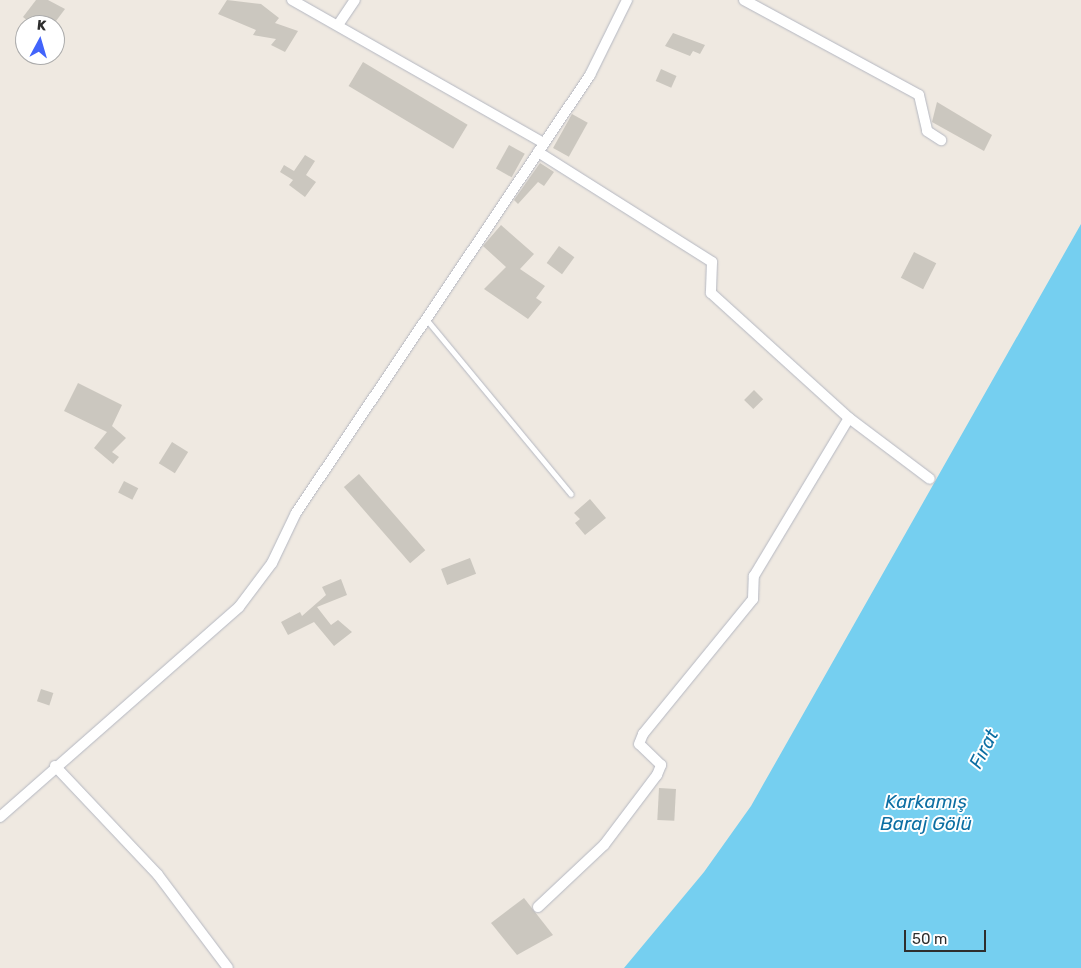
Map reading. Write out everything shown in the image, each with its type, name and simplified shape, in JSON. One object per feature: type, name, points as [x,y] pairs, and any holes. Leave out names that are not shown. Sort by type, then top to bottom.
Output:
[{"type":"street","points":[[292,0],[338,25],[541,147],[712,262],[711,293],[849,418],[930,479]]},
{"type":"street","points":[[338,25],[355,0]]},
{"type":"street","points":[[0,817],[55,766],[239,607],[272,563],[296,513],[590,76],[627,0]]},
{"type":"street","points":[[744,0],[919,95],[927,130],[941,140]]},
{"type":"street","points":[[538,907],[604,845],[657,775],[661,765],[639,744],[643,734],[753,599],[754,576],[849,418]]},
{"type":"street","points":[[55,766],[158,875],[228,968]]},
{"type":"lane","points":[[426,319],[572,494]]},
{"type":"water","name":"Karkamış Baraj Gölü","points":[[1081,224],[1081,968],[624,968],[704,872],[751,806]]},
{"type":"building","points":[[36,0],[48,0],[65,9],[60,15],[25,15]]},
{"type":"building","points":[[227,0],[261,4],[279,18],[275,23],[298,31],[285,52],[271,45],[276,39],[253,35],[256,30],[218,14]]},
{"type":"building","points":[[673,33],[705,45],[700,54],[693,51],[690,56],[665,46]]},
{"type":"building","points":[[363,62],[468,125],[453,149],[349,86]]},
{"type":"building","points":[[661,69],[677,76],[671,88],[656,81]]},
{"type":"building","points":[[937,102],[992,135],[984,151],[932,122]]},
{"type":"building","points":[[572,114],[588,123],[569,157],[553,148]]},
{"type":"building","points":[[509,145],[525,154],[512,177],[496,169]]},
{"type":"building","points":[[305,155],[315,161],[306,175],[316,182],[305,197],[289,185],[293,180],[280,172],[284,165],[294,171]]},
{"type":"building","points":[[540,163],[554,172],[544,186],[538,182],[518,204],[514,200]]},
{"type":"building","points":[[501,225],[534,254],[520,269],[545,286],[536,298],[542,302],[528,319],[484,289],[506,267],[483,246]]},
{"type":"building","points":[[559,246],[574,257],[562,274],[547,263]]},
{"type":"building","points":[[914,252],[936,263],[923,289],[901,278]]},
{"type":"building","points":[[78,383],[122,405],[112,426],[126,438],[112,452],[119,457],[113,464],[94,448],[107,432],[64,411]]},
{"type":"building","points":[[754,390],[763,399],[753,409],[744,400]]},
{"type":"building","points":[[172,442],[188,452],[175,473],[159,463]]},
{"type":"building","points":[[359,474],[425,550],[410,563],[344,487]]},
{"type":"building","points":[[124,481],[138,488],[132,500],[118,493]]},
{"type":"building","points":[[590,499],[606,518],[585,535],[575,523],[580,519],[574,513]]},
{"type":"building","points":[[470,558],[476,574],[447,585],[441,569]]},
{"type":"building","points":[[341,579],[347,595],[317,607],[331,625],[338,620],[352,632],[334,646],[314,622],[288,635],[281,622],[300,612],[302,616],[326,595],[322,587]]},
{"type":"building","points":[[41,689],[53,693],[49,705],[37,701]]},
{"type":"building","points":[[659,788],[676,789],[674,821],[657,820]]},
{"type":"building","points":[[524,898],[553,935],[517,955],[491,923]]},
{"type":"water label","name":"Fırat","points":[[984,749]]}]
